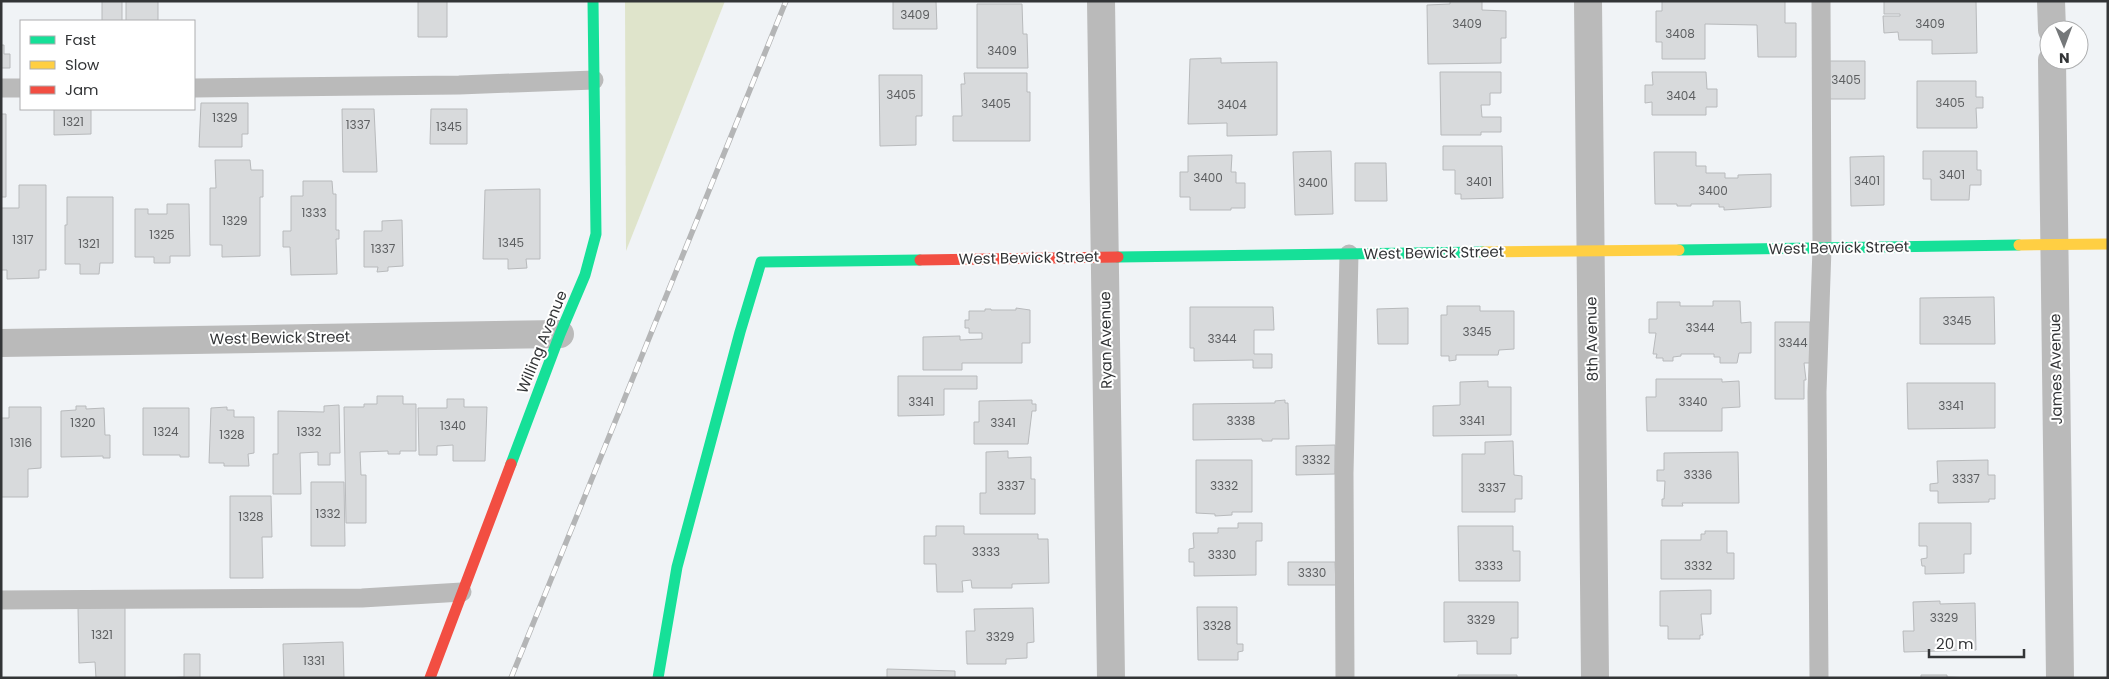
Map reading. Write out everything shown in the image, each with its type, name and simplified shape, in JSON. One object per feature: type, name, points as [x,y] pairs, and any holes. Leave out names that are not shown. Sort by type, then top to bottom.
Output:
[{"type":"street","name":"Willing Avenue","points":[[430,678],[560,334],[585,275],[596,234],[594,1]]},
{"type":"street","name":"Ryan Avenue","points":[[1102,1],[1111,678]]},
{"type":"street","name":"8th Avenue","points":[[1588,1],[1595,678]]},
{"type":"street","points":[[2051,1],[2052,20]]},
{"type":"street","name":"James Avenue","points":[[2052,70],[2060,678]]},
{"type":"street","name":"West Bewick Street","points":[[658,678],[677,567],[740,332],[761,262],[2108,244]]},
{"type":"street","name":"West Bewick Street","points":[[1,343],[560,334]]},
{"type":"lane","points":[[1819,678],[1817,392],[1822,248],[1821,1]]},
{"type":"lane","points":[[195,88],[459,85],[594,80]]},
{"type":"lane","points":[[1,88],[20,88]]},
{"type":"lane","points":[[1345,678],[1344,473],[1349,254]]},
{"type":"lane","points":[[1,600],[362,598],[462,592]]},
{"type":"green space","points":[[625,1],[725,1],[626,251]]},
{"type":"building","points":[[102,1],[122,1],[122,20],[102,20]]},
{"type":"building","points":[[126,1],[158,1],[158,20],[126,20]]},
{"type":"building","points":[[418,1],[447,1],[447,37],[418,37]]},
{"type":"building","points":[[893,1],[936,1],[937,29],[893,29]]},
{"type":"building","points":[[1450,1],[1482,1],[1482,10],[1506,11],[1506,38],[1501,38],[1501,63],[1428,64],[1427,5],[1450,4]]},
{"type":"building","points":[[1662,1],[1785,1],[1785,23],[1796,23],[1796,57],[1758,57],[1757,25],[1705,24],[1705,59],[1662,59],[1662,42],[1656,42],[1656,11],[1662,11]]},
{"type":"building","points":[[1884,1],[1976,1],[1977,53],[1932,54],[1932,40],[1899,40],[1898,32],[1884,33],[1883,16],[1900,16],[1900,14],[1884,14]]},
{"type":"building","points":[[977,4],[1022,4],[1023,34],[1027,34],[1028,68],[977,68]]},
{"type":"building","points":[[1,45],[4,45],[4,54],[10,54],[10,68],[1,68]]},
{"type":"building","points":[[1221,58],[1221,63],[1277,62],[1277,135],[1227,136],[1227,123],[1188,124],[1190,59]]},
{"type":"building","points":[[1827,61],[1865,61],[1865,99],[1828,99]]},
{"type":"building","points":[[1440,72],[1501,72],[1501,93],[1490,93],[1490,105],[1481,105],[1482,117],[1501,117],[1501,132],[1481,132],[1481,135],[1441,135]]},
{"type":"building","points":[[1652,72],[1706,72],[1707,89],[1717,89],[1717,107],[1706,107],[1706,115],[1652,115],[1652,102],[1645,103],[1645,85],[1653,85]]},
{"type":"building","points":[[964,73],[1027,73],[1027,92],[1030,92],[1030,141],[953,141],[953,116],[962,116],[961,84],[965,84]]},
{"type":"building","points":[[879,75],[922,75],[922,116],[916,116],[916,145],[880,146]]},
{"type":"building","points":[[1917,81],[1976,81],[1976,97],[1983,97],[1983,108],[1976,108],[1977,128],[1917,128]]},
{"type":"building","points":[[201,103],[248,103],[248,134],[242,134],[242,147],[199,147]]},
{"type":"building","points":[[342,109],[374,109],[377,172],[343,172]]},
{"type":"building","points":[[431,109],[467,109],[467,144],[430,144]]},
{"type":"building","points":[[54,110],[91,110],[91,134],[54,135]]},
{"type":"building","points":[[1,114],[6,114],[6,197],[1,197]]},
{"type":"building","points":[[1443,146],[1502,146],[1503,198],[1461,199],[1461,194],[1455,194],[1455,170],[1443,170]]},
{"type":"building","points":[[1331,151],[1333,214],[1295,215],[1293,152]]},
{"type":"building","points":[[1923,151],[1977,151],[1977,170],[1981,170],[1981,185],[1970,185],[1969,200],[1931,200],[1931,179],[1923,179]]},
{"type":"building","points":[[1654,152],[1696,152],[1696,166],[1706,166],[1706,173],[1725,173],[1725,178],[1738,178],[1738,175],[1771,174],[1771,207],[1724,210],[1724,207],[1719,207],[1719,204],[1677,206],[1677,204],[1655,204]]},
{"type":"building","points":[[1232,155],[1231,172],[1236,172],[1236,183],[1245,183],[1245,208],[1190,210],[1190,197],[1180,197],[1180,172],[1188,172],[1188,156]]},
{"type":"building","points":[[1884,156],[1884,205],[1851,206],[1850,157]]},
{"type":"building","points":[[215,160],[250,160],[251,170],[263,170],[263,197],[260,197],[260,256],[222,257],[222,245],[210,245],[210,188],[216,188]]},
{"type":"building","points":[[1355,163],[1386,163],[1387,201],[1355,201]]},
{"type":"building","points":[[303,181],[332,181],[333,194],[336,194],[336,230],[339,230],[339,239],[336,239],[337,274],[291,275],[290,247],[283,247],[283,231],[291,231],[291,196],[303,196]]},
{"type":"building","points":[[19,185],[46,185],[46,270],[39,270],[39,278],[7,279],[7,270],[1,270],[1,208],[19,208]]},
{"type":"building","points":[[540,189],[540,259],[526,259],[527,268],[508,269],[508,259],[483,259],[485,190]]},
{"type":"building","points":[[67,197],[113,197],[113,263],[100,263],[99,274],[80,274],[80,264],[65,264]]},
{"type":"building","points":[[167,204],[189,204],[190,256],[170,256],[170,263],[154,263],[154,257],[135,257],[135,209],[148,209],[148,214],[167,214]]},
{"type":"building","points":[[402,220],[403,266],[388,267],[388,271],[377,272],[378,267],[364,267],[364,231],[382,231],[382,221]]},
{"type":"building","points":[[1994,297],[1995,344],[1920,344],[1920,298]]},
{"type":"building","points":[[1713,301],[1740,301],[1741,323],[1751,322],[1751,353],[1739,353],[1737,363],[1720,363],[1720,357],[1714,357],[1714,354],[1681,354],[1681,356],[1673,357],[1673,361],[1663,361],[1663,358],[1656,358],[1657,354],[1653,354],[1656,333],[1649,333],[1649,319],[1657,319],[1657,302],[1680,302],[1680,306],[1713,306]]},
{"type":"building","points":[[1447,306],[1480,306],[1480,311],[1514,311],[1514,349],[1499,350],[1498,355],[1456,355],[1456,360],[1449,361],[1449,356],[1441,356],[1441,315],[1447,315]]},
{"type":"building","points":[[1190,307],[1273,307],[1274,330],[1254,330],[1254,354],[1272,354],[1272,368],[1253,368],[1253,360],[1194,361],[1194,348],[1190,348]]},
{"type":"building","points":[[1016,308],[1030,310],[1030,343],[1022,343],[1022,363],[962,363],[962,370],[923,370],[923,337],[960,336],[960,340],[982,339],[982,333],[969,333],[969,328],[965,328],[965,320],[969,320],[969,311],[985,311],[985,309],[1016,310]]},
{"type":"building","points":[[1408,308],[1408,344],[1378,344],[1377,309]]},
{"type":"building","points":[[1775,322],[1810,322],[1810,363],[1804,363],[1806,380],[1804,380],[1804,399],[1775,399]]},
{"type":"building","points":[[898,376],[977,376],[977,389],[944,389],[944,415],[898,416]]},
{"type":"building","points":[[1656,379],[1722,379],[1722,382],[1739,381],[1740,407],[1722,408],[1722,431],[1647,431],[1646,397],[1656,397]]},
{"type":"building","points":[[1488,381],[1488,387],[1511,387],[1511,435],[1433,436],[1433,406],[1460,405],[1460,382]]},
{"type":"building","points":[[1907,383],[1995,383],[1995,428],[1908,429]]},
{"type":"building","points":[[377,396],[403,396],[403,404],[416,404],[416,451],[400,451],[400,454],[388,454],[388,451],[360,452],[361,475],[366,475],[366,523],[346,523],[344,407],[364,407],[364,404],[377,404]]},
{"type":"building","points":[[447,399],[464,399],[464,407],[487,407],[485,461],[453,461],[453,445],[437,446],[437,455],[419,455],[418,408],[447,408]]},
{"type":"building","points":[[1032,400],[1032,404],[1036,404],[1036,411],[1032,411],[1028,444],[974,444],[974,422],[979,422],[979,401]]},
{"type":"building","points":[[1285,400],[1285,403],[1288,403],[1289,439],[1272,439],[1272,441],[1262,441],[1262,439],[1193,440],[1193,404],[1275,403],[1275,401]]},
{"type":"building","points":[[339,405],[340,453],[330,453],[330,465],[318,465],[318,452],[300,453],[301,494],[273,494],[273,454],[278,454],[278,411],[324,412],[324,406]]},
{"type":"building","points":[[76,406],[86,406],[86,409],[104,408],[105,435],[110,435],[110,458],[103,458],[103,456],[61,457],[61,411],[76,410]]},
{"type":"building","points":[[9,407],[41,407],[41,468],[28,469],[28,497],[1,497],[1,418],[9,418]]},
{"type":"building","points":[[227,407],[227,410],[234,410],[234,417],[254,417],[254,453],[248,454],[249,466],[224,466],[224,463],[209,463],[211,408]]},
{"type":"building","points":[[143,408],[189,408],[189,457],[180,457],[180,455],[143,455]]},
{"type":"building","points":[[1513,441],[1514,475],[1522,476],[1522,499],[1515,499],[1515,512],[1462,512],[1462,454],[1485,454],[1485,442]]},
{"type":"building","points":[[1335,445],[1335,474],[1296,475],[1296,446]]},
{"type":"building","points":[[1008,451],[1008,458],[1031,457],[1031,479],[1035,479],[1035,514],[980,514],[980,493],[986,493],[986,452]]},
{"type":"building","points":[[1738,452],[1739,503],[1682,503],[1683,506],[1662,506],[1665,481],[1657,481],[1657,470],[1664,470],[1664,453]]},
{"type":"building","points":[[1196,460],[1252,460],[1252,512],[1232,512],[1232,515],[1215,516],[1215,514],[1196,513]]},
{"type":"building","points":[[1988,460],[1988,475],[1995,475],[1995,499],[1989,499],[1989,502],[1938,503],[1938,491],[1930,491],[1930,484],[1938,483],[1937,461]]},
{"type":"building","points":[[311,482],[344,482],[345,546],[311,546]]},
{"type":"building","points":[[230,496],[271,496],[272,537],[262,537],[263,578],[230,578]]},
{"type":"building","points":[[1238,523],[1262,523],[1262,541],[1256,541],[1256,575],[1194,576],[1194,562],[1189,562],[1189,549],[1194,548],[1193,533],[1218,533],[1218,528],[1238,528]]},
{"type":"building","points":[[1919,523],[1971,523],[1971,554],[1964,554],[1964,573],[1925,574],[1925,566],[1922,566],[1921,559],[1927,558],[1927,546],[1919,546]]},
{"type":"building","points":[[936,526],[964,526],[964,534],[1038,534],[1038,539],[1048,539],[1049,583],[1012,584],[1012,588],[972,588],[971,580],[962,581],[963,592],[937,592],[936,564],[924,564],[924,536],[936,536]]},
{"type":"building","points":[[1458,526],[1513,526],[1513,551],[1520,551],[1520,581],[1459,581]]},
{"type":"building","points":[[1705,531],[1727,531],[1727,553],[1734,553],[1734,579],[1661,579],[1661,540],[1701,540],[1701,534],[1705,534]]},
{"type":"building","points":[[1288,562],[1335,562],[1336,585],[1288,585]]},
{"type":"building","points":[[1711,590],[1711,614],[1701,614],[1703,635],[1700,635],[1700,639],[1668,639],[1668,626],[1660,626],[1660,591]]},
{"type":"building","points":[[1940,601],[1940,604],[1975,603],[1976,650],[1904,652],[1903,631],[1914,631],[1913,602]]},
{"type":"building","points":[[1444,602],[1518,602],[1518,638],[1511,638],[1511,654],[1477,654],[1477,641],[1444,642]]},
{"type":"building","points":[[125,607],[125,678],[96,678],[95,662],[79,663],[78,608]]},
{"type":"building","points":[[1197,607],[1237,607],[1237,644],[1243,644],[1243,651],[1238,652],[1238,660],[1198,660]]},
{"type":"building","points":[[1033,608],[1034,642],[1027,643],[1027,658],[1006,659],[1006,664],[967,664],[966,631],[975,631],[974,609]]},
{"type":"building","points":[[343,642],[344,678],[284,678],[283,644]]},
{"type":"building","points":[[184,654],[200,654],[200,678],[166,678],[184,677]]},
{"type":"building","points":[[887,669],[955,671],[955,678],[887,678]]},
{"type":"building","points":[[1458,675],[1517,675],[1517,678],[1458,678]]},
{"type":"building","points":[[1921,675],[1947,675],[1947,677],[1973,678],[1921,678]]},
{"type":"railway","points":[[511,678],[786,1]]},
{"type":"traffic: fast","points":[[511,464],[560,334],[585,275],[596,234],[593,1]]},
{"type":"traffic: fast","points":[[1679,250],[2019,245]]},
{"type":"traffic: fast","points":[[1118,257],[1483,252]]},
{"type":"traffic: fast","points":[[658,678],[677,567],[740,332],[761,262],[920,260]]},
{"type":"traffic: slow","points":[[2019,245],[2108,244]]},
{"type":"traffic: slow","points":[[1483,252],[1679,250]]},
{"type":"traffic: jam","points":[[920,260],[1118,257]]},
{"type":"traffic: jam","points":[[430,678],[511,464]]}]
